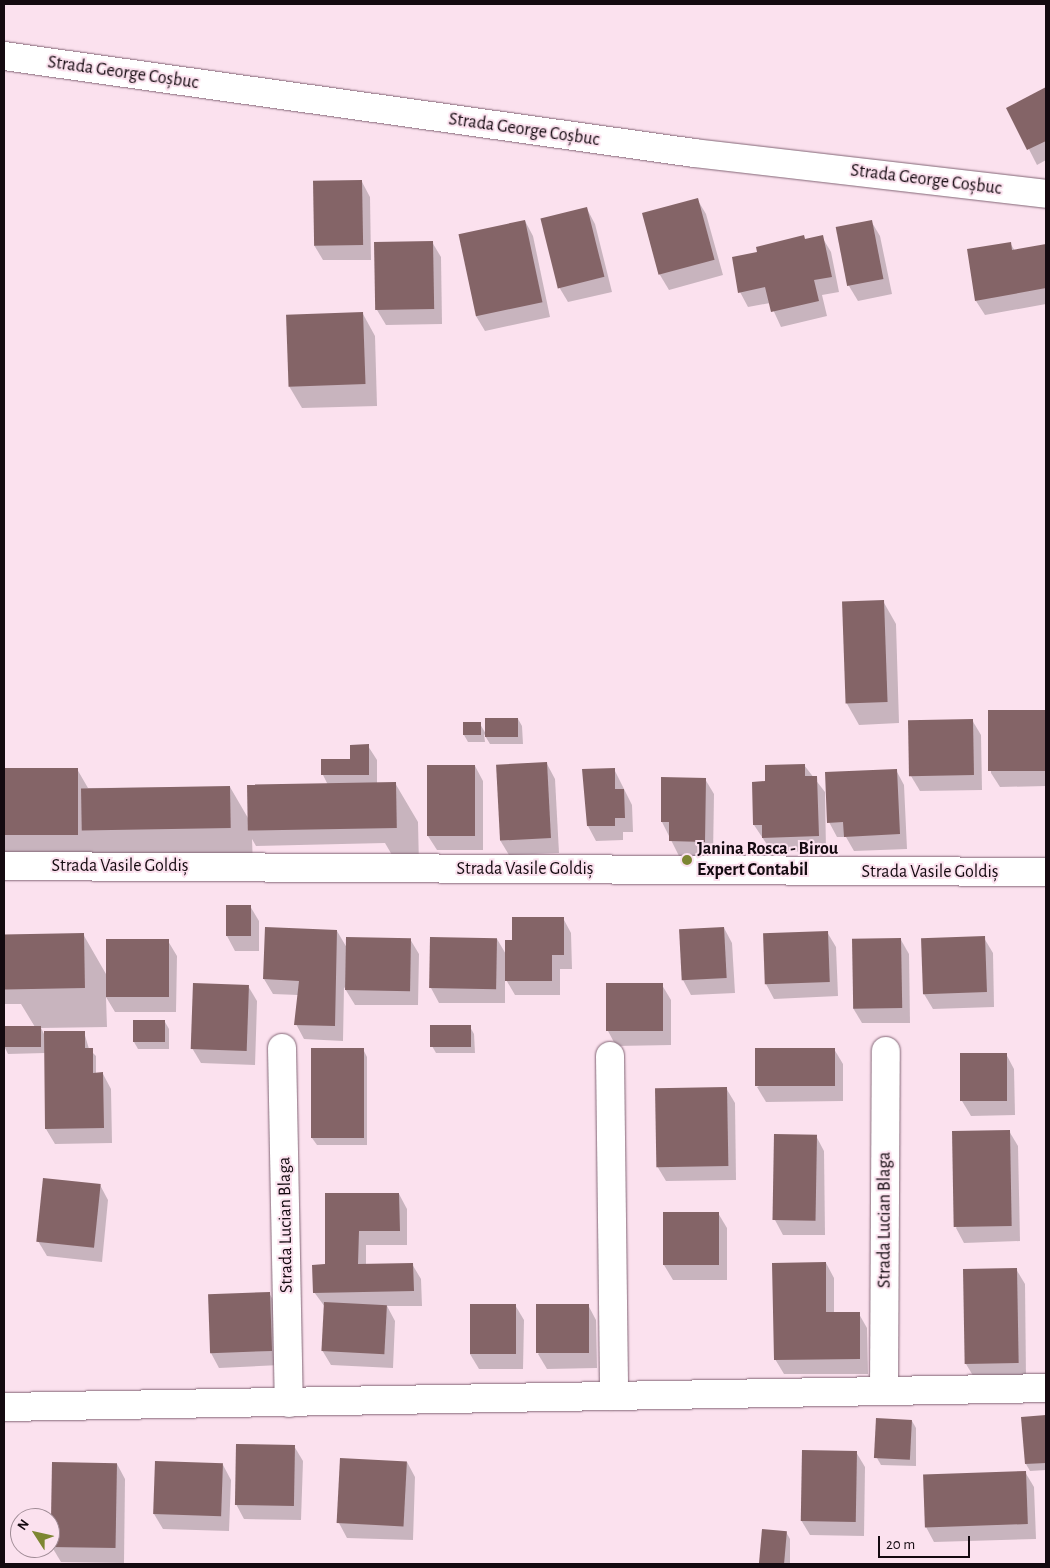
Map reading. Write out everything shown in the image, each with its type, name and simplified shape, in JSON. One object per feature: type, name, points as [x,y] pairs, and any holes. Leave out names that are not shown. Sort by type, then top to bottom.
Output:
[{"type":"street","name":"Strada George Coșbuc","points":[[4,56],[694,154],[1046,194]]},
{"type":"street","name":"Strada Vasile Goldiș","points":[[4,866],[1046,872]]},
{"type":"street","name":"Strada Lucian Blaga","points":[[282,1048],[289,1403]]},
{"type":"street","name":"Strada Lucian Blaga","points":[[884,1390],[886,1051]]},
{"type":"street","points":[[610,1056],[614,1396]]},
{"type":"street","points":[[4,1407],[1046,1388]]},
{"type":"building","points":[[1046,87],[1046,141],[1027,150],[1006,108]]},
{"type":"building","points":[[362,180],[363,245],[314,246],[313,181]]},
{"type":"building","points":[[698,198],[715,260],[659,275],[642,213]]},
{"type":"building","points":[[587,207],[604,277],[558,288],[540,219]]},
{"type":"building","points":[[525,220],[542,302],[476,316],[458,234]]},
{"type":"building","points":[[872,220],[883,279],[847,286],[836,227]]},
{"type":"building","points":[[804,235],[805,239],[823,235],[832,277],[814,280],[819,301],[771,312],[765,287],[738,293],[732,257],[757,252],[756,247]]},
{"type":"building","points":[[433,241],[434,309],[375,310],[374,242]]},
{"type":"building","points":[[1011,242],[1012,250],[1046,244],[1046,288],[975,301],[967,249]]},
{"type":"building","points":[[363,312],[366,384],[289,387],[286,315]]},
{"type":"building","points":[[884,600],[888,702],[846,703],[842,601]]},
{"type":"building","points":[[988,710],[1046,710],[1046,771],[988,771]]},
{"type":"building","points":[[485,718],[518,718],[518,737],[485,737]]},
{"type":"building","points":[[973,719],[974,775],[909,776],[908,720]]},
{"type":"building","points":[[463,722],[481,722],[481,735],[463,735]]},
{"type":"building","points":[[369,744],[369,775],[321,775],[321,759],[350,759],[350,745]]},
{"type":"building","points":[[547,762],[551,838],[500,841],[496,765]]},
{"type":"building","points":[[805,764],[805,776],[817,776],[819,836],[762,838],[762,825],[753,825],[752,782],[765,781],[765,765]]},
{"type":"building","points":[[427,765],[475,765],[475,836],[427,836]]},
{"type":"building","points":[[4,768],[78,768],[78,835],[4,835]]},
{"type":"building","points":[[615,768],[615,789],[624,789],[625,818],[615,818],[615,826],[587,826],[582,769]]},
{"type":"building","points":[[897,769],[900,834],[844,837],[843,822],[827,823],[825,772]]},
{"type":"building","points":[[661,777],[706,778],[705,842],[669,841],[669,822],[661,822]]},
{"type":"building","points":[[396,782],[397,828],[248,831],[247,785]]},
{"type":"building","points":[[230,786],[231,828],[82,831],[81,789]]},
{"type":"building","points":[[226,905],[251,905],[251,936],[226,936]]},
{"type":"building","points":[[512,917],[564,917],[564,955],[552,955],[552,981],[505,981],[505,940],[512,940]]},
{"type":"building","points":[[265,927],[337,930],[335,1026],[294,1025],[299,981],[263,979]]},
{"type":"building","points":[[724,927],[727,978],[682,980],[679,929]]},
{"type":"building","points":[[828,931],[830,982],[765,984],[763,933]]},
{"type":"building","points":[[84,933],[85,988],[5,989],[4,934]]},
{"type":"building","points":[[985,936],[987,992],[923,994],[921,938]]},
{"type":"building","points":[[346,937],[411,938],[410,991],[345,990]]},
{"type":"building","points":[[430,937],[497,938],[496,989],[429,988]]},
{"type":"building","points":[[901,938],[902,1008],[853,1009],[852,939]]},
{"type":"building","points":[[106,939],[169,939],[169,997],[106,997]]},
{"type":"building","points":[[193,983],[249,985],[247,1051],[191,1049]]},
{"type":"building","points":[[606,983],[663,983],[663,1031],[606,1031]]},
{"type":"building","points":[[133,1020],[165,1020],[165,1042],[133,1042]]},
{"type":"building","points":[[430,1025],[471,1025],[471,1047],[430,1047]]},
{"type":"building","points":[[4,1026],[41,1026],[41,1047],[4,1047]]},
{"type":"building","points":[[44,1031],[85,1031],[85,1048],[93,1048],[93,1073],[103,1072],[104,1128],[45,1129]]},
{"type":"building","points":[[311,1048],[364,1048],[364,1138],[311,1138]]},
{"type":"building","points":[[755,1048],[835,1048],[835,1086],[755,1086]]},
{"type":"building","points":[[960,1053],[1007,1053],[1007,1101],[960,1101]]},
{"type":"building","points":[[727,1087],[728,1166],[656,1167],[655,1088]]},
{"type":"building","points":[[1010,1130],[1012,1226],[954,1227],[952,1131]]},
{"type":"building","points":[[774,1134],[817,1135],[815,1221],[772,1220]]},
{"type":"building","points":[[43,1178],[101,1184],[94,1248],[36,1242]]},
{"type":"building","points":[[325,1193],[399,1193],[400,1231],[359,1231],[358,1264],[413,1263],[414,1291],[313,1293],[312,1265],[325,1264]]},
{"type":"building","points":[[663,1212],[719,1212],[719,1265],[663,1265]]},
{"type":"building","points":[[826,1262],[826,1312],[860,1312],[860,1359],[774,1360],[772,1263]]},
{"type":"building","points":[[1017,1268],[1019,1363],[965,1364],[963,1269]]},
{"type":"building","points":[[270,1292],[272,1351],[210,1353],[208,1294]]},
{"type":"building","points":[[324,1302],[387,1305],[384,1354],[321,1351]]},
{"type":"building","points":[[470,1304],[516,1304],[516,1354],[470,1354]]},
{"type":"building","points":[[536,1304],[589,1304],[589,1353],[536,1353]]},
{"type":"building","points":[[1046,1415],[1046,1463],[1025,1464],[1021,1417]]},
{"type":"building","points":[[876,1418],[912,1420],[910,1460],[874,1458]]},
{"type":"building","points":[[236,1444],[295,1445],[294,1506],[235,1505]]},
{"type":"building","points":[[802,1450],[857,1451],[856,1522],[801,1521]]},
{"type":"building","points":[[340,1458],[407,1462],[404,1526],[337,1523]]},
{"type":"building","points":[[155,1461],[223,1463],[221,1516],[153,1514]]},
{"type":"building","points":[[52,1462],[117,1463],[116,1548],[60,1547],[60,1508],[51,1508]]},
{"type":"building","points":[[1026,1471],[1028,1524],[925,1528],[923,1475]]},
{"type":"building","points":[[762,1529],[787,1531],[784,1564],[759,1564]]},
{"type":"place","name":"Janina Rosca - Birou Expert Contabil","points":[[687,860]]}]
